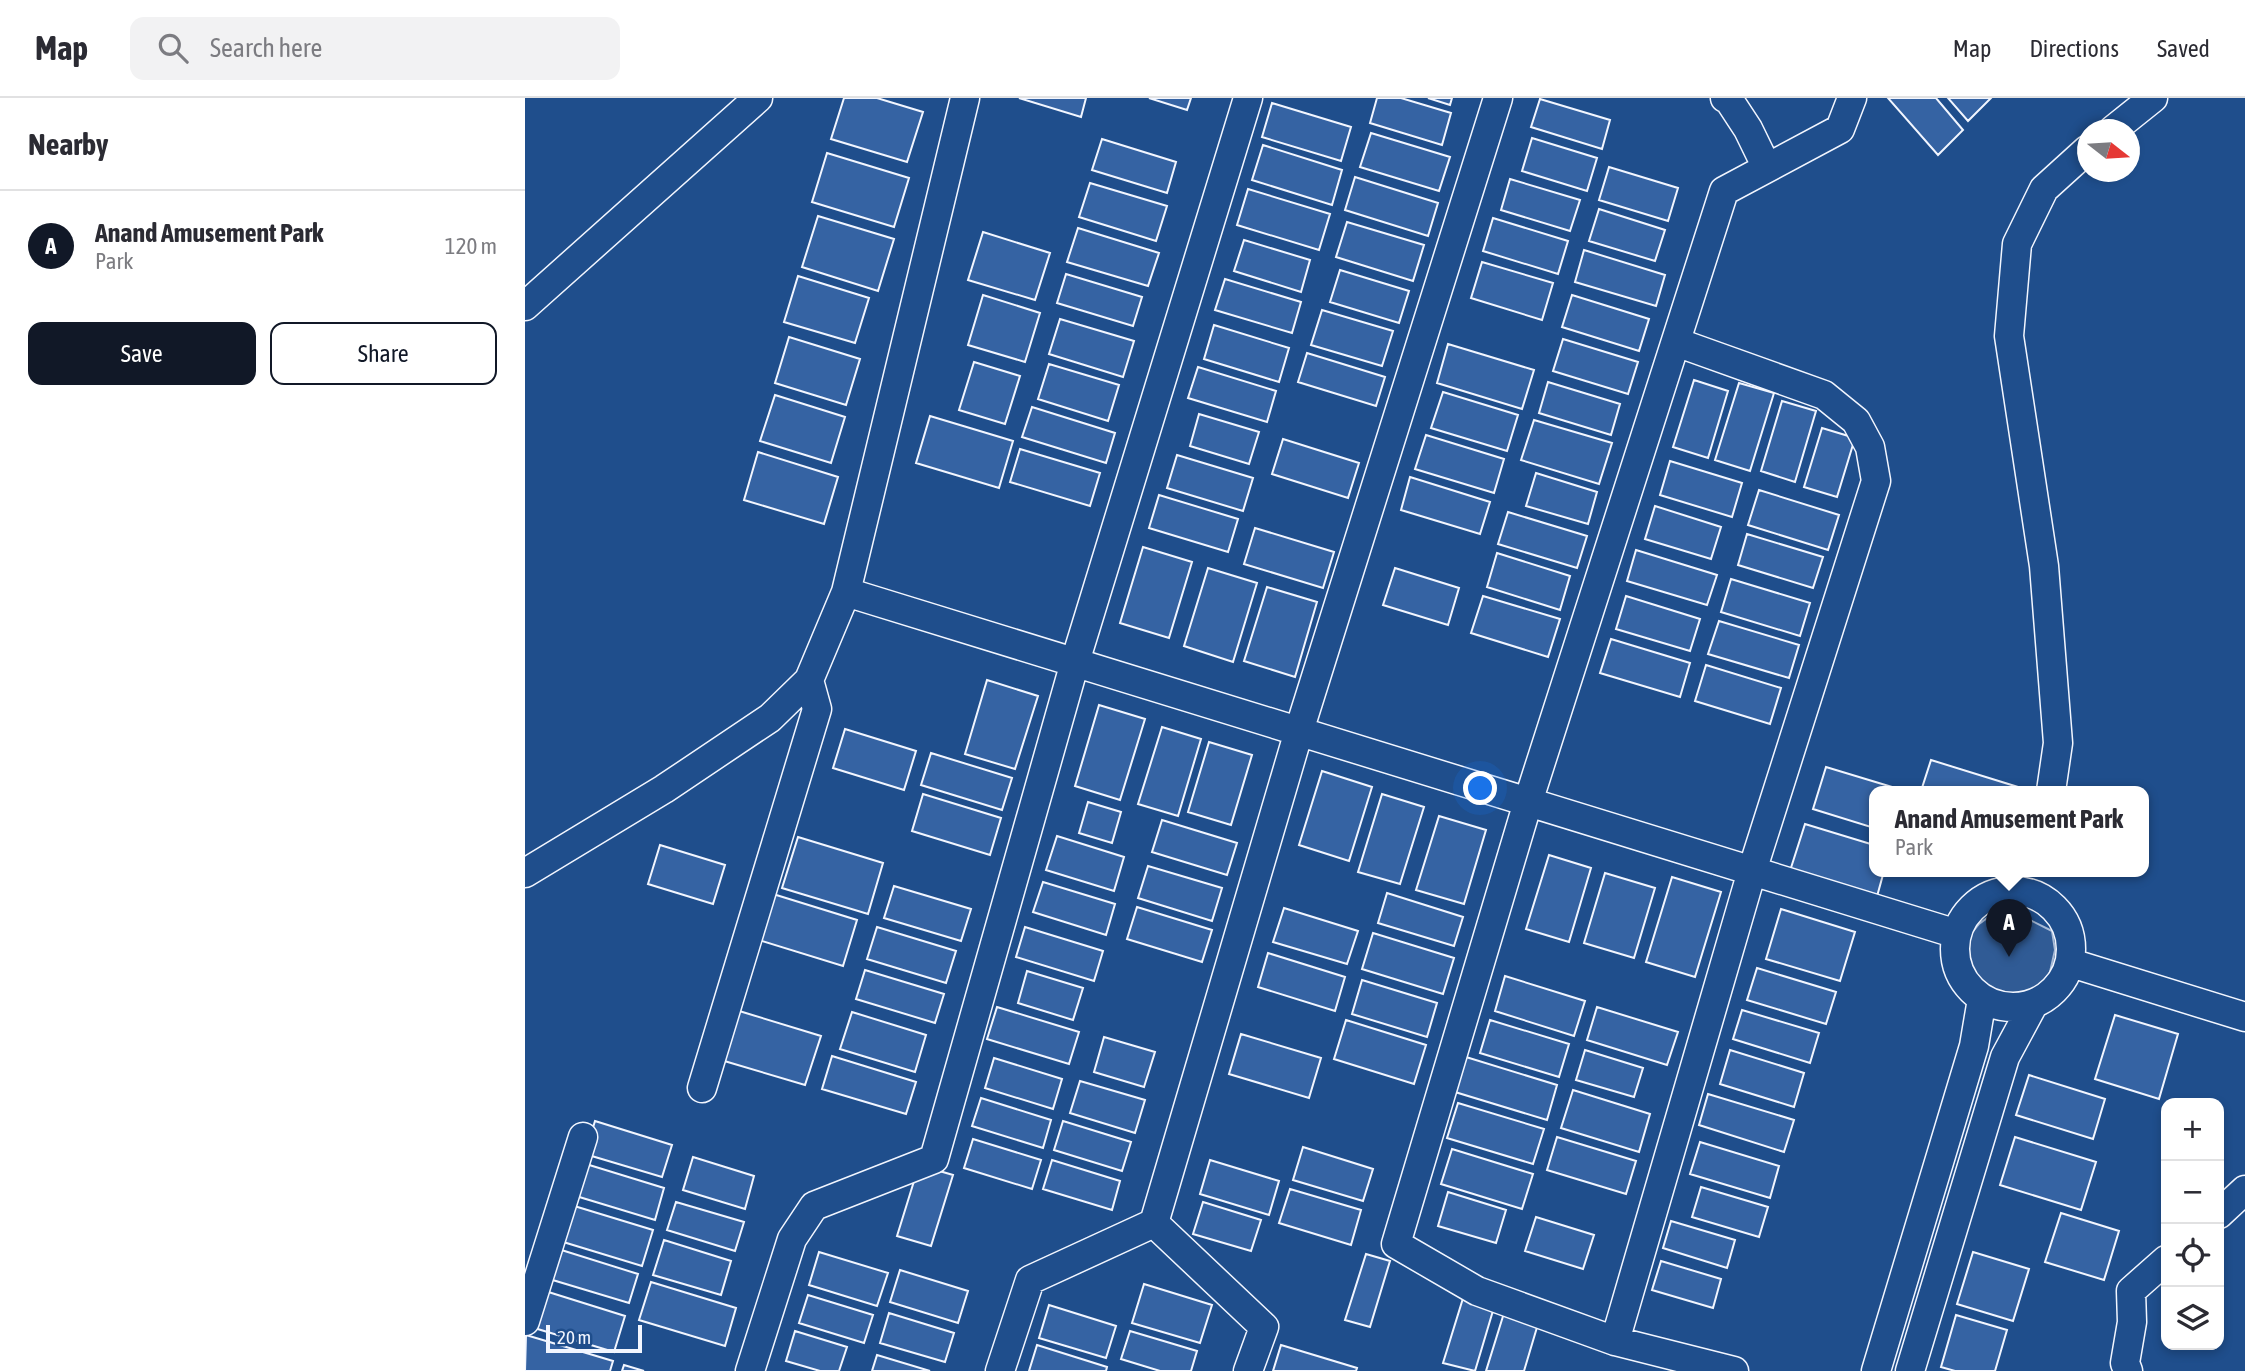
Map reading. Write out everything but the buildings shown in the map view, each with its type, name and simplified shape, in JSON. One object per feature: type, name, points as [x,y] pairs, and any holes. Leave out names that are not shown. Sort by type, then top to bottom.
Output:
[{"type":"street","points":[[525,306],[758,98]]},
{"type":"street","points":[[525,873],[664,789],[770,718],[809,680],[846,592],[965,98]]},
{"type":"street","points":[[750,1371],[792,1239],[814,1206],[934,1159],[1075,662],[1248,98]]},
{"type":"street","points":[[1000,1371],[1030,1280],[1154,1223],[1299,731],[1498,98]]},
{"type":"street","points":[[1725,98],[1748,129],[1767,168]]},
{"type":"street","points":[[1734,1371],[1615,1341],[1477,1291],[1396,1244],[1528,802],[1724,191],[1840,129],[1852,98]]},
{"type":"street","points":[[2127,119],[2153,98]]},
{"type":"street","points":[[2051,786],[2058,743],[2044,566],[2009,336],[2017,244],[2044,189],[2077,160]]},
{"type":"street","points":[[1615,1341],[1752,871],[1876,481],[1870,447],[1856,421],[1823,395],[1675,342]]},
{"type":"street","points":[[846,592],[1957,934]]},
{"type":"street","points":[[702,1088],[817,709],[809,680]]},
{"type":"street","points":[[2036,883],[2066,923],[2072,943],[2071,963],[2062,983],[2051,995],[2033,1005],[2007,1007],[1982,999],[1967,986],[1957,968],[1954,950],[1957,934],[1966,915],[1982,900],[1999,892],[2036,883]]},
{"type":"street","points":[[2071,963],[2245,1017]]},
{"type":"street","points":[[1877,1371],[1974,1046],[1982,999]]},
{"type":"street","points":[[1910,1371],[2005,1057],[2033,1005]]},
{"type":"street","points":[[525,1321],[583,1137]]},
{"type":"street","points":[[2224,1209],[2245,1190]]},
{"type":"street","points":[[1154,1223],[1264,1327],[1248,1371]]},
{"type":"street","points":[[2128,1371],[2125,1363],[2132,1322],[2131,1291],[2161,1264]]},
{"type":"shaded area","points":[[2014,905],[2026,912],[2030,920],[2052,931],[2055,950],[2050,972],[2038,989],[2016,997],[1992,996],[1978,986],[1964,963],[1967,939],[1979,924],[1997,911]]},
{"type":"place","name":"Anand Amusement Park","points":[[2009,957]]}]
